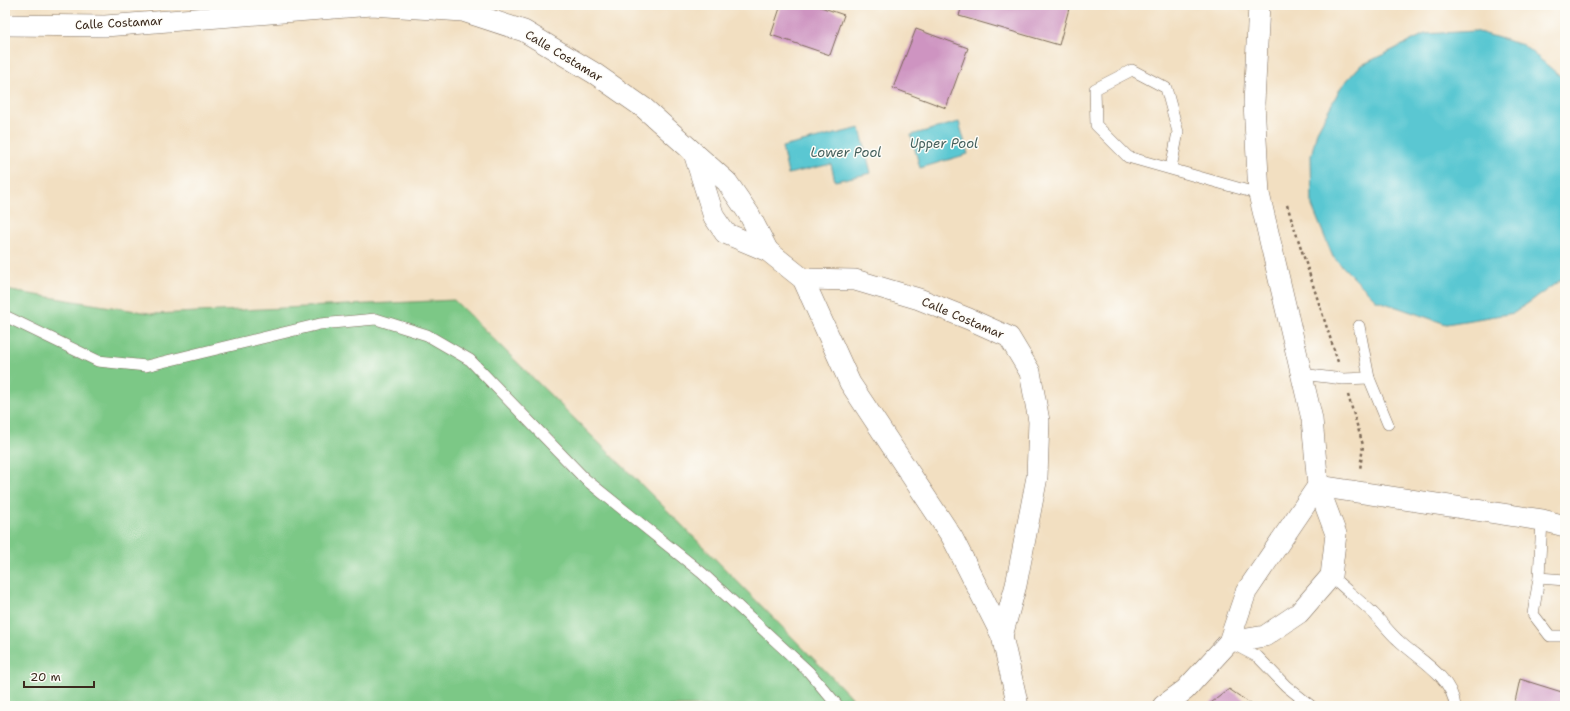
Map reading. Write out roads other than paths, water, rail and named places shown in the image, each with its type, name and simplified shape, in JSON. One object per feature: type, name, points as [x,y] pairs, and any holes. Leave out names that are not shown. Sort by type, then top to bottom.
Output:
[{"type":"street","name":"Calle Costamar","points":[[5,25],[105,26],[305,8],[372,5],[463,11],[524,31],[594,73],[644,108],[727,182],[749,214],[768,251]]},
{"type":"street","points":[[1229,642],[1265,636],[1299,613],[1331,576],[1336,534],[1318,486],[1312,419],[1259,194],[1254,103],[1258,5]]},
{"type":"street","name":"Calle Costamar","points":[[694,152],[714,217],[725,233],[768,251],[803,279],[850,383],[952,537],[1002,636],[1018,706]]},
{"type":"street","name":"Calle Costamar","points":[[803,279],[855,280],[919,299],[970,319],[1009,337],[1030,372],[1039,421],[1037,477],[1016,585],[1002,636]]},
{"type":"street","points":[[1318,486],[1542,520],[1565,526]]},
{"type":"street","points":[[1163,706],[1185,690],[1229,642],[1246,592],[1318,486]]},
{"type":"lane","points":[[1171,168],[1178,132],[1166,88],[1132,70],[1095,89],[1096,125],[1128,157],[1259,194]]},
{"type":"lane","points":[[5,316],[98,362],[146,366],[320,324],[376,319],[427,335],[470,360],[585,479],[707,578],[808,672],[838,706]]},
{"type":"lane","points":[[1359,326],[1369,378],[1388,424]]},
{"type":"lane","points":[[1301,374],[1343,379],[1369,378]]},
{"type":"lane","points":[[1542,520],[1539,578],[1533,614],[1550,636],[1565,636]]},
{"type":"lane","points":[[1331,576],[1373,614],[1399,641],[1427,664],[1442,679],[1454,697],[1455,706]]},
{"type":"lane","points":[[1539,578],[1565,580]]},
{"type":"lane","points":[[1229,642],[1258,657],[1286,686],[1311,706]]},
{"type":"water","points":[[1475,31],[1523,45],[1565,80],[1565,277],[1514,313],[1446,324],[1376,300],[1333,257],[1312,206],[1311,156],[1317,131],[1341,87],[1360,66],[1425,34]]},
{"type":"water","name":"Upper Pool","points":[[959,122],[968,154],[920,168],[911,135]]},
{"type":"water","name":"Lower Pool","points":[[860,128],[871,173],[835,181],[831,164],[788,174],[782,147]]}]
